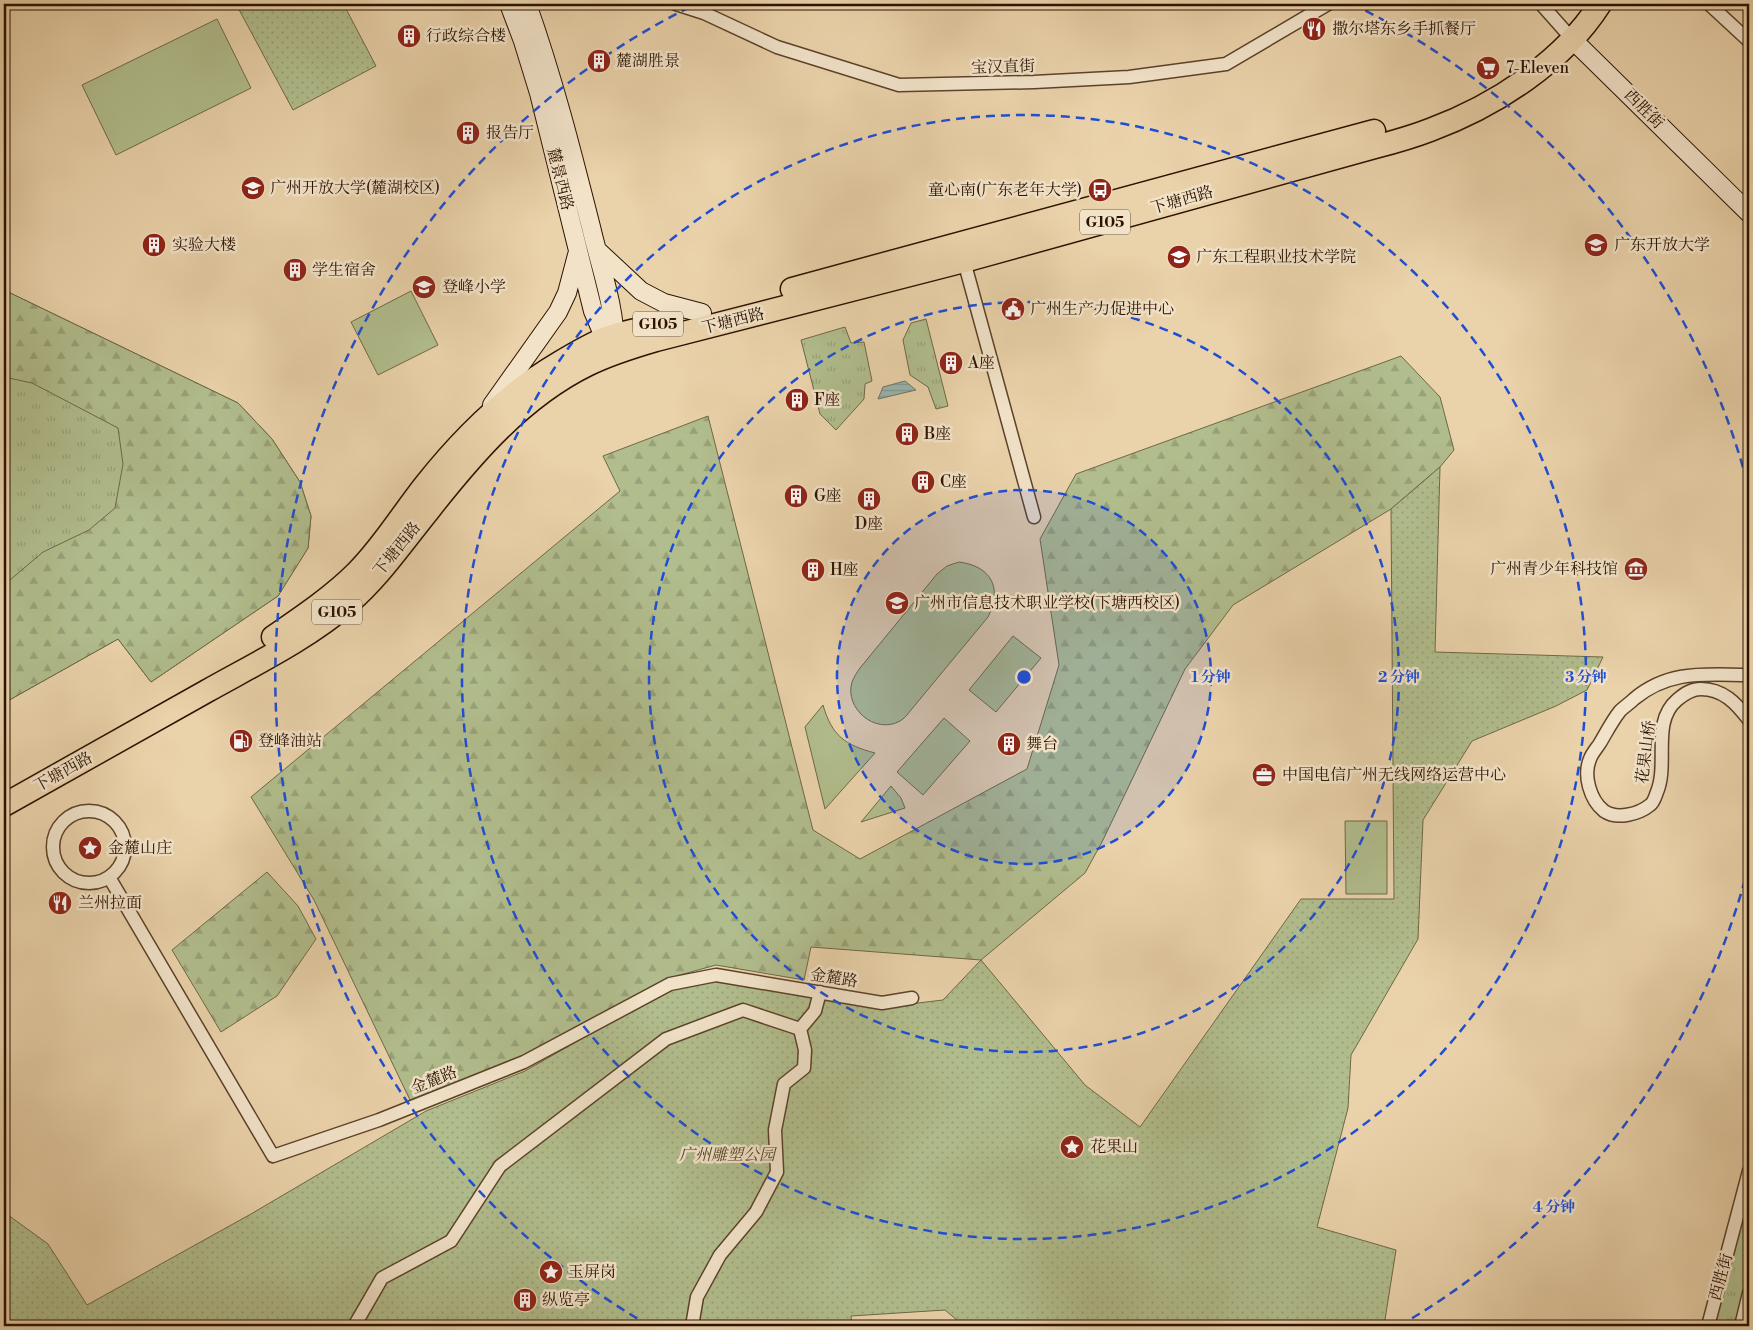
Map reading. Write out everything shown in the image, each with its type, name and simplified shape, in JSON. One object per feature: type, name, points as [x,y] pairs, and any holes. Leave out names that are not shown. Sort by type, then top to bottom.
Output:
[{"type":"highway","name":"G105","points":[[1568,35],[1584,4]]},
{"type":"highway","name":"G105","points":[[1568,35],[1591,19],[1600,4]]},
{"type":"highway","name":"下塘西路","points":[[4,805],[273,654],[333,615],[365,588],[461,470],[511,418],[611,342],[656,340],[964,261],[1432,130],[1479,108],[1516,86],[1568,35]]},
{"type":"highway","name":"下塘西路","points":[[4,788],[255,647],[319,604],[357,572],[373,554],[424,486],[456,447],[479,424],[502,402],[574,354],[702,313],[946,249],[1419,118],[1462,100],[1501,79],[1568,35]]},
{"type":"street","name":"麓景西路","points":[[509,4],[533,72],[593,311],[611,342]]},
{"type":"street","name":"麓景西路","points":[[527,4],[550,69],[597,250],[612,315],[611,342]]},
{"type":"street","name":"宝汉直街","points":[[676,4],[707,9],[777,47],[899,85],[1129,78],[1226,64],[1328,4]]},
{"type":"street","name":"西胜街","points":[[1541,4],[1568,35],[1749,213]]},
{"type":"street","points":[[1709,4],[1749,41]]},
{"type":"street","points":[[479,424],[558,312],[573,273],[578,250]]},
{"type":"street","points":[[597,250],[641,291],[664,303],[702,313]]},
{"type":"street","points":[[964,261],[1034,517]]},
{"type":"street","name":"花果山桥","points":[[1749,675],[1684,676],[1657,683],[1645,690],[1620,711],[1589,760],[1587,776],[1591,793],[1605,811],[1625,815],[1644,810],[1653,804],[1662,781],[1663,725],[1670,706],[1684,693],[1698,689],[1714,690],[1725,695],[1739,706],[1749,720]]},
{"type":"street","points":[[99,812],[110,817],[118,825],[124,836],[125,848],[123,859],[118,870],[109,877],[98,882],[86,883],[75,880],[65,874],[58,864],[54,853],[54,841],[58,829],[65,820],[75,813],[99,812]]},
{"type":"street","name":"金麓路","points":[[109,877],[273,1156],[379,1120],[524,1062],[670,984],[716,975],[882,1002],[912,998]]},
{"type":"street","points":[[800,1029],[815,1011],[820,992]]},
{"type":"street","points":[[356,1326],[382,1278],[451,1242],[500,1166],[666,1039],[743,1010],[800,1029]]},
{"type":"street","points":[[692,1326],[697,1297],[720,1255],[756,1212],[777,1172],[775,1130],[784,1084],[804,1068],[804,1050],[800,1029]]},
{"type":"street","name":"西胜街","points":[[1708,1326],[1749,1171]]},
{"type":"street","name":"西胜街","points":[[1741,1326],[1749,1293]]},
{"type":"green space","points":[[236,4],[342,4],[376,66],[293,110]]},
{"type":"green space","points":[[217,19],[251,88],[116,155],[82,85]]},
{"type":"green space","points":[[4,290],[238,403],[272,439],[300,482],[311,516],[308,548],[278,596],[151,682],[118,639],[4,703]]},
{"type":"green space","points":[[4,290],[238,403],[272,439],[300,482],[311,516],[308,548],[278,596],[151,682],[118,639],[4,703],[4,585],[43,552],[89,530],[115,508],[123,464],[118,428],[32,383],[4,377]]},
{"type":"green space","points":[[411,291],[438,345],[378,375],[351,322]]},
{"type":"green space","points":[[926,319],[948,406],[936,409],[928,387],[910,375],[903,340],[911,323]]},
{"type":"green space","points":[[845,327],[851,343],[864,342],[872,381],[865,384],[864,399],[836,430],[820,414],[801,340]]},
{"type":"green space","points":[[1401,356],[1440,397],[1454,450],[1440,467],[1391,509],[1233,605],[1185,669],[1102,842],[1085,873],[981,960],[811,947],[804,980],[716,965],[669,978],[521,1058],[410,1100],[314,900],[251,797],[620,491],[603,456],[708,416],[813,830],[860,859],[1027,769],[1059,665],[1040,539],[1076,474]]},
{"type":"green space","name":"广州雕塑公园","points":[[1440,467],[1435,652],[1603,657],[1587,690],[1556,706],[1472,741],[1423,820],[1418,939],[1351,1055],[1348,1108],[1317,1227],[1396,1250],[1384,1326],[964,1326],[945,1310],[851,1316],[852,1326],[4,1326],[4,1212],[48,1244],[87,1305],[251,1214],[426,1111],[525,1071],[671,988],[717,978],[885,1007],[943,1000],[981,960],[1085,1085],[1140,1127],[1301,899],[1394,899],[1391,509]]},
{"type":"green space","points":[[959,562],[979,568],[991,580],[994,588],[994,597],[988,617],[904,718],[890,724],[872,722],[857,709],[853,701],[851,692],[855,676],[937,574],[947,566]]},
{"type":"green space","points":[[1013,636],[1041,658],[996,712],[969,690]]},
{"type":"green space","points":[[823,705],[835,732],[841,738],[855,746],[875,753],[825,809],[805,727]]},
{"type":"green space","points":[[944,718],[970,741],[923,795],[897,772]]},
{"type":"green space","points":[[891,786],[901,798],[905,808],[861,822]]},
{"type":"green space","points":[[1345,821],[1387,821],[1387,894],[1346,894]]},
{"type":"green space","points":[[267,872],[298,906],[316,939],[277,996],[221,1032],[172,950]]},
{"type":"green space","points":[[1749,1193],[1749,1267],[1736,1326],[1713,1326]]},
{"type":"water","points":[[905,381],[916,390],[878,399],[883,387]]},
{"type":"place","name":"撒尔塔东乡手抓餐厅","points":[[1314,29]]},
{"type":"place","name":"行政综合楼","points":[[409,36]]},
{"type":"place","name":"麓湖胜景","points":[[599,61]]},
{"type":"place","name":"7-Eleven","points":[[1488,68]]},
{"type":"place","name":"报告厅","points":[[468,133]]},
{"type":"place","name":"广州开放大学(麓湖校区)","points":[[253,188]]},
{"type":"place","name":"童心南(广东老年大学)","points":[[1100,190]]},
{"type":"place","name":"实验大楼","points":[[154,245]]},
{"type":"place","name":"广东开放大学","points":[[1596,245]]},
{"type":"place","name":"广东工程职业技术学院","points":[[1179,257]]},
{"type":"place","name":"学生宿舍","points":[[295,270]]},
{"type":"place","name":"登峰小学","points":[[424,287]]},
{"type":"place","name":"广州生产力促进中心","points":[[1013,309]]},
{"type":"place","name":"A座","points":[[951,363]]},
{"type":"place","name":"F座","points":[[797,400]]},
{"type":"place","name":"B座","points":[[907,434]]},
{"type":"place","name":"C座","points":[[923,482]]},
{"type":"place","name":"G座","points":[[796,496]]},
{"type":"place","name":"D座","points":[[869,499]]},
{"type":"place","name":"广州青少年科技馆","points":[[1636,569]]},
{"type":"place","name":"H座","points":[[813,570]]},
{"type":"place","name":"广州市信息技术职业学校(下塘西校区)","points":[[897,603]]},
{"type":"place","name":"登峰油站","points":[[241,741]]},
{"type":"place","name":"舞台","points":[[1009,744]]},
{"type":"place","name":"中国电信广州无线网络运营中心","points":[[1264,775]]},
{"type":"place","name":"金麓山庄","points":[[90,848]]},
{"type":"place","name":"兰州拉面","points":[[60,903]]},
{"type":"place","name":"花果山","points":[[1072,1147]]},
{"type":"place","name":"玉屏岗","points":[[551,1272]]},
{"type":"place","name":"纵览亭","points":[[525,1300]]}]
